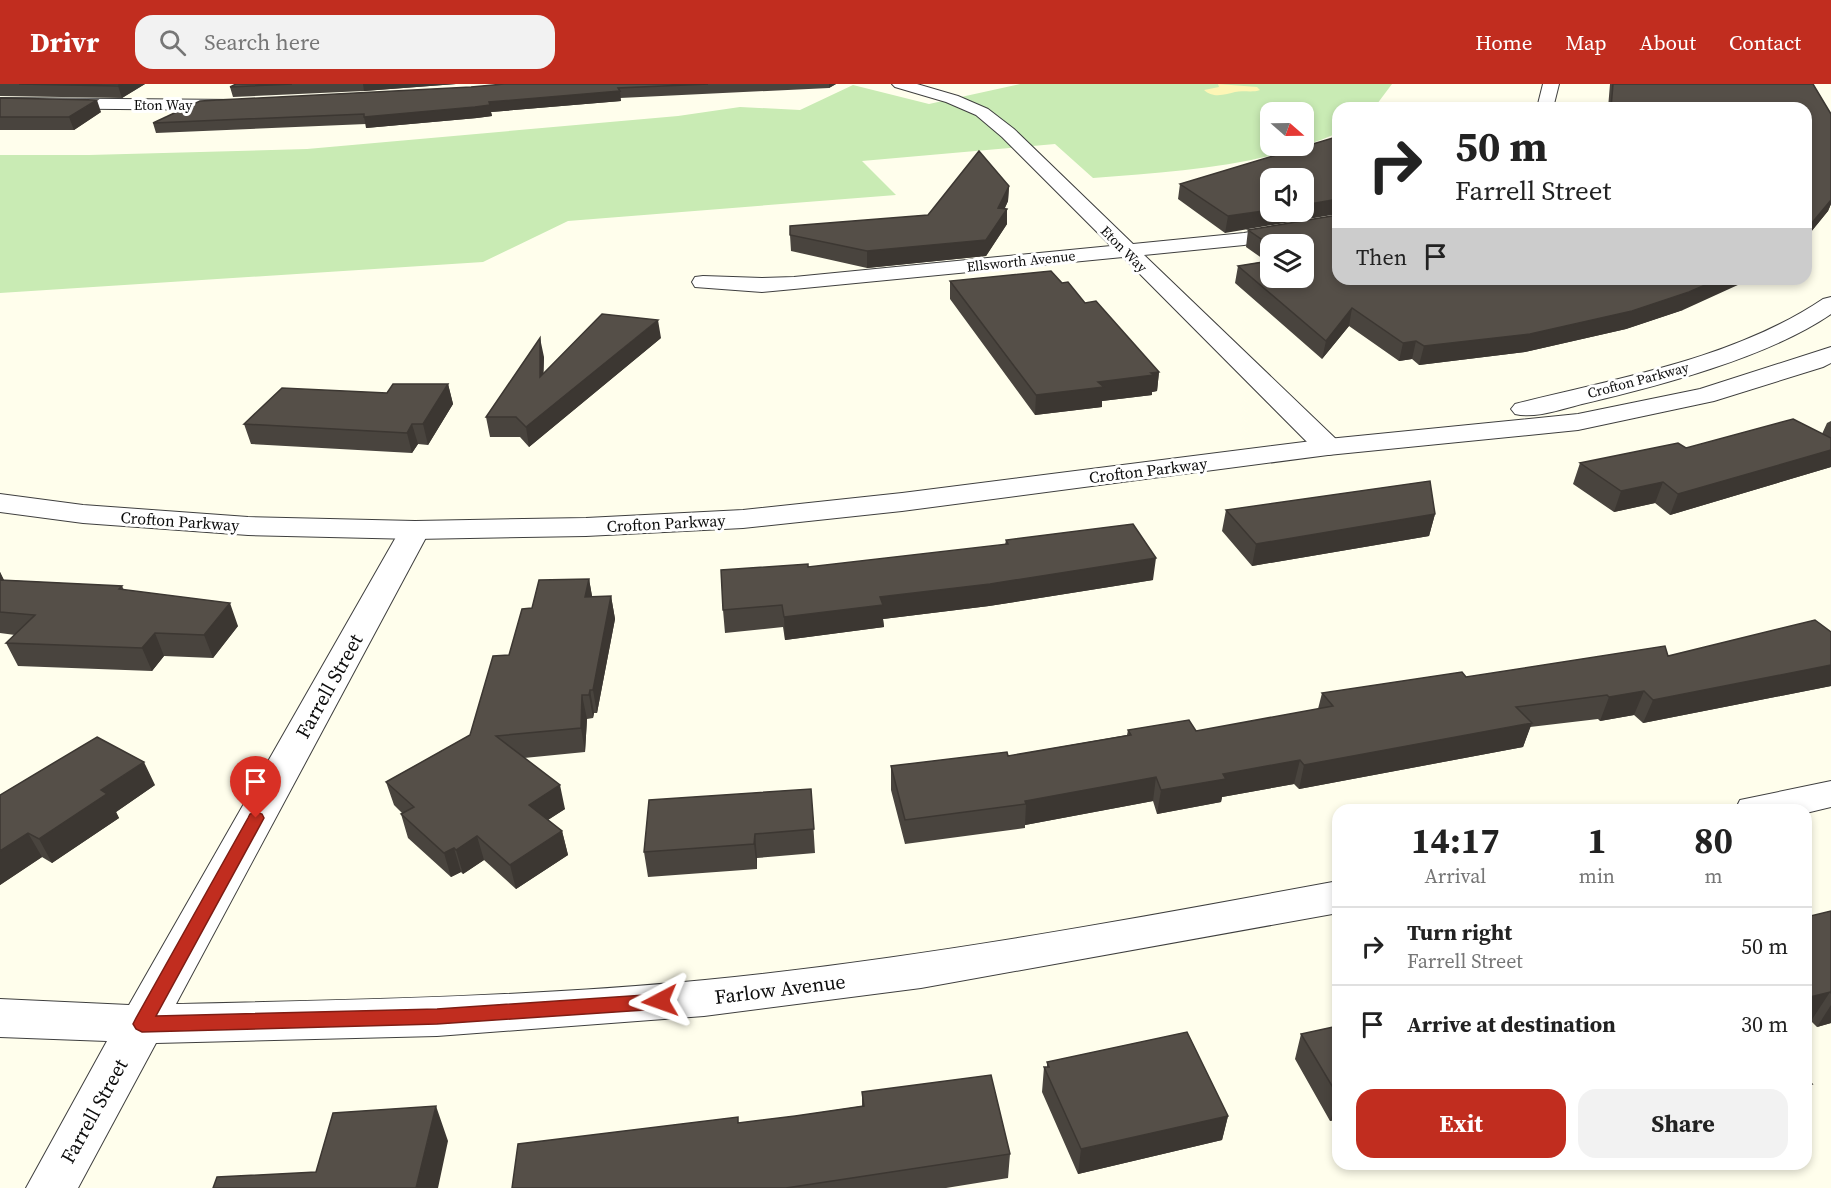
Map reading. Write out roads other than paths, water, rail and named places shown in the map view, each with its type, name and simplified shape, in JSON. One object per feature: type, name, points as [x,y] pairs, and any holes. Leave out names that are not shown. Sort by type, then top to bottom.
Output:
[{"type":"street","name":"Eton Way","points":[[900,84],[952,99],[982,112],[1008,133],[1328,447]]},
{"type":"street","points":[[1546,102],[1551,84]]},
{"type":"street","points":[[159,106],[184,89]]},
{"type":"street","name":"Eton Way","points":[[0,103],[247,105]]},
{"type":"street","name":"Ellsworth Avenue","points":[[703,282],[762,285],[794,283],[1244,239],[1332,223]]},
{"type":"street","name":"Crofton Parkway","points":[[1328,447],[1553,404],[1683,369],[1760,341],[1820,312],[1831,304]]},
{"type":"street","name":"Crofton Parkway","points":[[0,502],[83,514],[248,526],[416,530],[586,527],[743,519],[902,502],[1328,447],[1578,422],[1705,396],[1814,363],[1831,354]]},
{"type":"street","name":"Farrell Street","points":[[51,1188],[416,530]]},
{"type":"street","points":[[1783,804],[1831,794]]},
{"type":"street","name":"Farlow Avenue","points":[[0,1018],[142,1024],[437,1017],[704,998],[921,971],[1332,898]]}]
